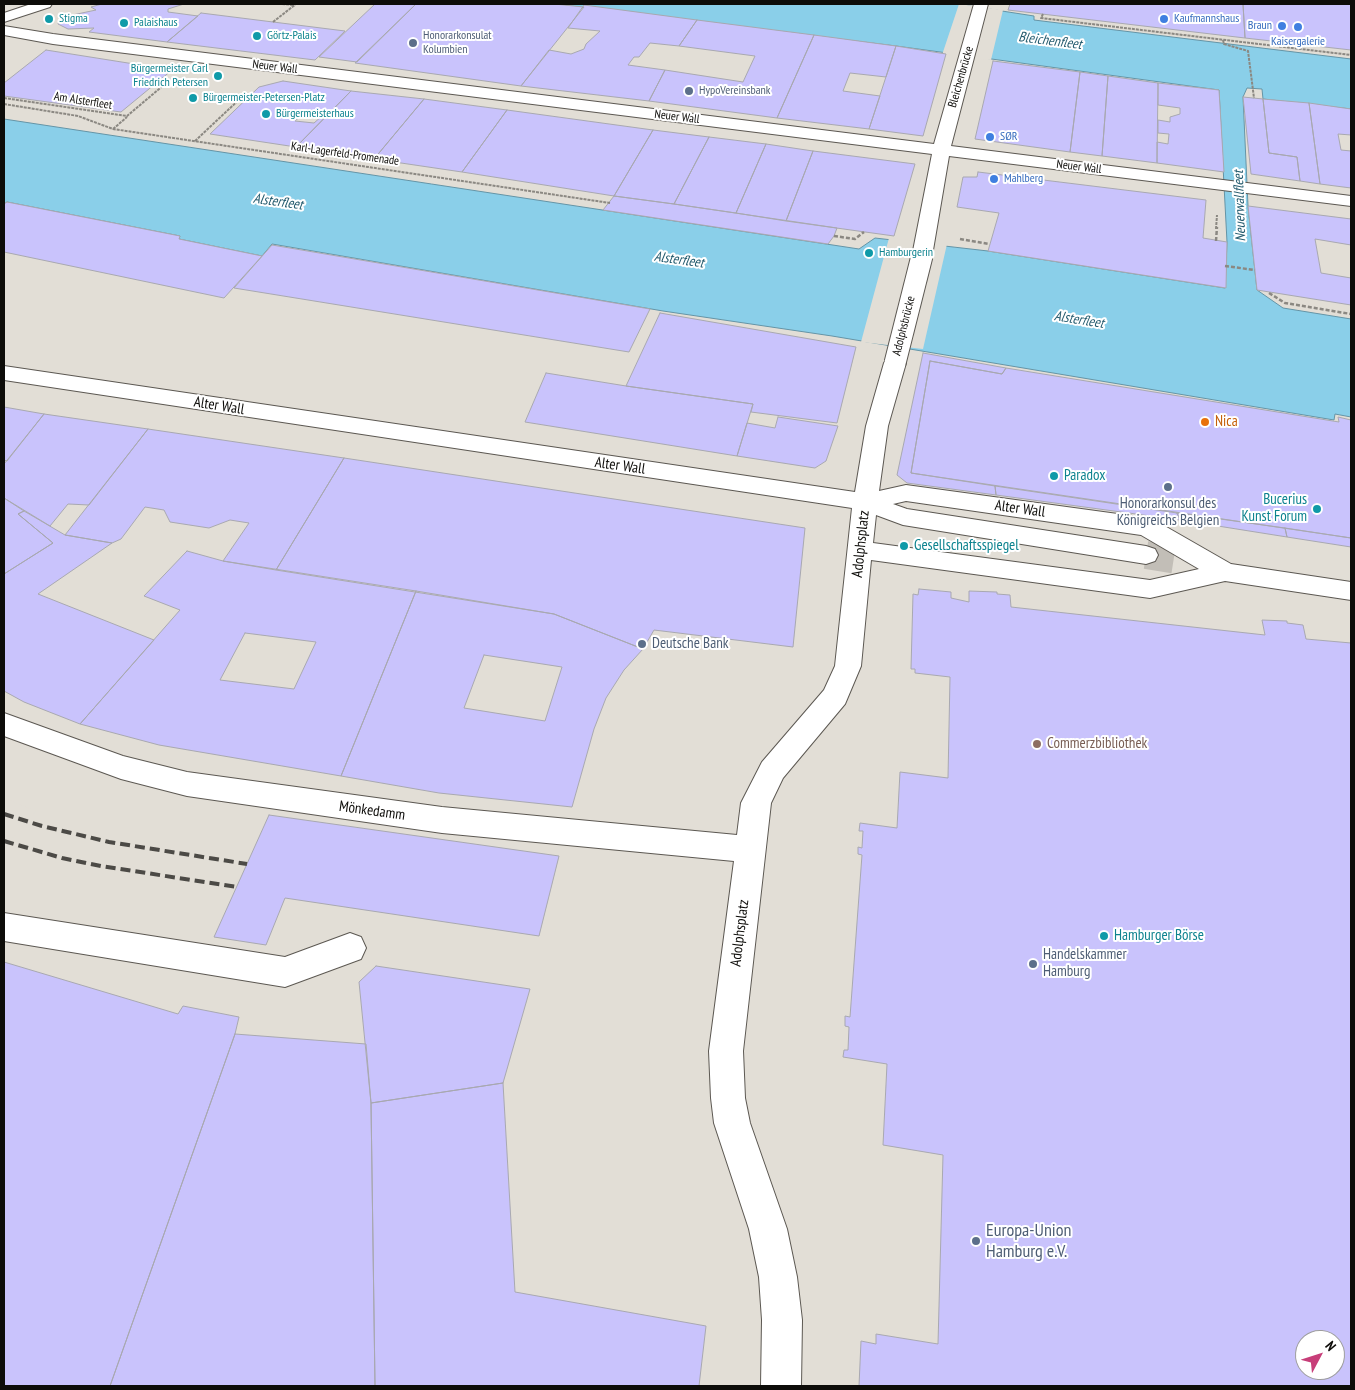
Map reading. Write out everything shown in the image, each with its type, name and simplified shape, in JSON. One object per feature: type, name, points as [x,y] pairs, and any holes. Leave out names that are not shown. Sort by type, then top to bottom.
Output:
[{"type":"street","points":[[4,13],[22,4]]},
{"type":"street","points":[[4,18],[45,4]]},
{"type":"street","name":"Bleichenbrücke","points":[[941,150],[981,5]]},
{"type":"street","name":"Neuer Wall","points":[[4,31],[1351,201]]},
{"type":"street","name":"Adolphsbrücke","points":[[865,502],[878,426],[922,256],[941,150]]},
{"type":"street","name":"Alter Wall","points":[[4,374],[865,502],[906,493],[1147,527],[1225,572]]},
{"type":"street","points":[[865,502],[903,517],[1146,555]]},
{"type":"street","name":"Adolphsplatz","points":[[781,1386],[782,1320],[778,1277],[768,1229],[732,1123],[726,1075],[726,1051],[756,803],[763,787],[783,756],[835,696],[846,673],[865,502]]},
{"type":"street","name":"Alter Wall","points":[[860,550],[1150,589],[1225,572],[1351,591]]},
{"type":"street","name":"Mönkedamm","points":[[4,724],[121,767],[187,784],[442,820],[751,850]]},
{"type":"street","points":[[4,927],[285,972],[350,948]]},
{"type":"path","points":[[282,4],[295,4]]},
{"type":"path","points":[[273,22],[295,4]]},
{"type":"path","points":[[1042,14],[1041,18],[1351,55]]},
{"type":"path","points":[[1223,40],[1224,44],[1248,51],[1254,98]]},
{"type":"path","points":[[1337,49],[1338,53]]},
{"type":"path","name":"Am Alsterfleet","points":[[4,98],[127,116],[199,57]]},
{"type":"path","points":[[195,141],[273,66]]},
{"type":"path","name":"Am Alsterfleet","points":[[4,104],[78,116]]},
{"type":"path","name":"Karl-Lagerfeld-Promenade","points":[[78,116],[113,129],[610,203]]},
{"type":"path","points":[[113,129],[127,116]]},
{"type":"path","points":[[834,236],[855,239],[864,232]]},
{"type":"path","points":[[1225,266],[1255,270]]},
{"type":"path","points":[[1269,293],[1285,303],[1351,314]]},
{"type":"water","points":[[554,4],[957,4],[1034,16],[1034,20],[1351,59],[1351,109],[1263,99],[1262,89],[1247,88],[1243,97],[1248,206],[1257,290],[1283,308],[1351,319],[1351,417],[1335,414],[1334,420],[832,336],[663,311],[272,244],[262,256],[179,239],[180,236],[7,202],[4,204],[4,119],[859,249],[875,238],[988,251],[1225,288],[1227,242],[1219,90],[896,46]]},
{"type":"pier","points":[[959,4],[1003,10],[991,60],[942,55]]},
{"type":"pier","points":[[889,238],[947,244],[923,349],[861,342]]},
{"type":"pier","points":[[4,798],[36,811],[4,848]]},
{"type":"building","name":"Palaishaus","points":[[102,4],[184,4],[168,9],[168,12],[198,16],[167,42],[89,32],[94,28],[68,29],[58,24],[63,17],[96,10],[91,7]]},
{"type":"building","points":[[375,4],[416,4],[357,62],[319,57]]},
{"type":"building","points":[[416,4],[554,4],[584,7],[521,86],[355,63]]},
{"type":"building","name":"Kaufmannshaus","points":[[1010,4],[1243,4],[1245,38],[1008,10]]},
{"type":"building","name":"Kaisergalerie","points":[[1243,4],[1351,4],[1351,50],[1245,38]]},
{"type":"building","points":[[584,5],[697,20],[679,46],[650,43],[639,57],[634,57],[628,65],[665,70],[649,101],[521,86],[549,50],[571,54],[584,49],[586,44],[600,31],[568,28]]},
{"type":"building","name":"Görtz-Palais","points":[[201,13],[345,31],[315,60],[167,42]]},
{"type":"building","points":[[697,20],[814,35],[777,118],[649,101],[665,70],[743,82],[755,56],[679,46]]},
{"type":"building","points":[[814,35],[896,46],[886,77],[850,73],[843,91],[880,96],[869,129],[777,118]]},
{"type":"building","points":[[896,46],[946,54],[923,136],[869,129]]},
{"type":"building","points":[[46,50],[172,70],[121,112],[4,96],[4,83]]},
{"type":"building","points":[[993,61],[1080,72],[1070,152],[975,139]]},
{"type":"building","points":[[1080,72],[1108,76],[1102,156],[1070,152]]},
{"type":"building","points":[[1108,76],[1158,83],[1157,163],[1102,156]]},
{"type":"building","name":"Bürgermeisterhaus","points":[[283,81],[351,91],[296,147],[210,134],[259,87]],"holes":[[[304,113],[322,116],[314,123],[295,121]]]},
{"type":"building","points":[[1158,83],[1219,90],[1224,172],[1157,163],[1157,142],[1168,144],[1169,134],[1158,133],[1158,120],[1170,122],[1170,117],[1180,114],[1180,108],[1158,105]]},
{"type":"building","points":[[351,91],[424,99],[374,159],[296,147]]},
{"type":"building","points":[[1243,97],[1263,99],[1269,153],[1297,157],[1300,181],[1251,174]]},
{"type":"building","points":[[424,99],[507,110],[462,172],[374,159]]},
{"type":"building","points":[[1263,99],[1309,103],[1320,184],[1300,181],[1297,157],[1269,153]]},
{"type":"building","points":[[1309,103],[1351,109],[1351,135],[1338,134],[1341,150],[1351,151],[1351,188],[1320,184]]},
{"type":"building","points":[[507,110],[653,130],[614,196],[462,172]]},
{"type":"building","points":[[653,130],[709,137],[674,204],[614,196]]},
{"type":"building","points":[[709,137],[766,144],[736,213],[674,204]]},
{"type":"building","points":[[766,144],[813,151],[786,221],[736,213]]},
{"type":"building","points":[[813,151],[915,164],[894,236],[786,221]]},
{"type":"building","points":[[978,172],[1206,200],[1203,238],[1227,242],[1226,288],[988,251],[999,213],[957,207],[963,177],[977,177]]},
{"type":"building","points":[[614,196],[837,228],[828,244],[603,210]]},
{"type":"building","points":[[7,202],[180,236],[179,239],[262,256],[224,298],[4,252],[4,204]]},
{"type":"building","points":[[1248,206],[1351,219],[1351,245],[1315,239],[1321,273],[1351,278],[1351,305],[1257,290]]},
{"type":"building","points":[[272,245],[650,309],[629,352],[234,288]]},
{"type":"building","points":[[660,313],[856,347],[837,423],[751,412],[753,404],[626,386]]},
{"type":"building","points":[[923,353],[1006,368],[1002,374],[930,361],[911,473],[995,486],[996,495],[907,483],[897,475]]},
{"type":"building","points":[[930,361],[1002,374],[1006,368],[1339,422],[1338,417],[1351,420],[1351,538],[911,473]]},
{"type":"building","points":[[546,373],[753,404],[737,456],[525,422]]},
{"type":"building","points":[[4,407],[44,414],[7,461],[4,460]]},
{"type":"building","points":[[44,414],[148,429],[89,505],[68,504],[50,526],[4,498],[4,464]]},
{"type":"building","points":[[778,417],[838,426],[826,461],[815,468],[737,456],[747,423],[775,428]]},
{"type":"building","points":[[148,429],[344,458],[276,570],[223,561],[249,523],[230,520],[209,528],[170,522],[164,510],[145,507],[121,539],[112,543],[65,535]]},
{"type":"building","points":[[344,458],[805,528],[793,647],[654,630],[643,649],[554,614],[276,570]]},
{"type":"building","points":[[995,486],[1177,513],[1180,520],[996,495]]},
{"type":"building","points":[[4,498],[24,511],[18,514],[53,543],[4,574]]},
{"type":"building","points":[[24,511],[65,535],[112,543],[38,594],[154,640],[80,724],[24,702],[4,691],[4,574],[53,543],[18,514]]},
{"type":"building","points":[[1177,513],[1285,528],[1287,537],[1180,520]]},
{"type":"building","points":[[1285,528],[1351,538],[1351,547],[1287,537]]},
{"type":"building","points":[[187,551],[223,561],[416,591],[341,776],[159,745],[80,724],[180,610],[144,596]],"holes":[[[245,633],[316,642],[294,689],[220,680]]]},
{"type":"building","name":"Hamburger Börse","points":[[919,589],[951,592],[951,598],[969,602],[969,591],[997,592],[997,594],[1010,595],[1011,607],[1265,635],[1262,620],[1287,621],[1287,623],[1303,625],[1306,639],[1351,643],[1351,1386],[859,1386],[861,1341],[876,1344],[876,1334],[938,1344],[943,1155],[883,1145],[887,1064],[843,1057],[844,1050],[848,1050],[849,1027],[845,1026],[845,1016],[850,1017],[862,855],[858,854],[858,847],[862,848],[863,831],[859,831],[860,823],[897,828],[900,772],[948,778],[950,677],[915,673],[915,669],[911,669],[913,594],[918,595]]},
{"type":"building","points":[[416,591],[554,614],[643,649],[624,670],[606,698],[594,729],[572,807],[439,793],[341,776]],"holes":[[[484,655],[562,667],[545,721],[464,708]]]},
{"type":"building","points":[[269,815],[559,856],[539,936],[285,898],[266,945],[214,937]]},
{"type":"building","points":[[4,962],[178,1014],[183,1006],[239,1017],[235,1034],[110,1386],[4,1386]]},
{"type":"building","points":[[376,966],[530,989],[503,1083],[371,1103],[359,982]]},
{"type":"building","points":[[235,1034],[366,1044],[371,1103],[375,1386],[110,1386]]},
{"type":"building","points":[[503,1083],[515,1292],[706,1326],[699,1386],[375,1386],[371,1103]]},
{"type":"tunnel","points":[[1146,555],[1184,561]]},
{"type":"railway","points":[[4,814],[42,826],[109,842],[247,864]]},
{"type":"railway","points":[[4,841],[62,858],[101,866],[237,887]]},
{"type":"place","name":"Stigma","points":[[49,19]]},
{"type":"place","name":"Kaufmannshaus","points":[[1164,19]]},
{"type":"place","name":"Palaishaus","points":[[124,23]]},
{"type":"place","name":"Braun","points":[[1282,26]]},
{"type":"place","name":"Kaisergalerie","points":[[1298,27]]},
{"type":"place","name":"Görtz-Palais","points":[[257,36]]},
{"type":"place","name":"Honorarkonsulat Kolumbien","points":[[413,43]]},
{"type":"place","name":"Bürgermeister Carl Friedrich Petersen","points":[[218,76]]},
{"type":"place","name":"HypoVereinsbank","points":[[689,91]]},
{"type":"place","name":"Bürgermeister-Petersen-Platz","points":[[193,98]]},
{"type":"place","name":"Bürgermeisterhaus","points":[[266,114]]},
{"type":"place","name":"SØR","points":[[990,137]]},
{"type":"place","name":"Mahlberg","points":[[994,179]]},
{"type":"place","name":"Hamburgerin","points":[[869,253]]},
{"type":"place","name":"Nica","points":[[1205,422]]},
{"type":"place","name":"Paradox","points":[[1054,476]]},
{"type":"place","name":"Honorarkonsul des Königreichs Belgien","points":[[1168,487]]},
{"type":"place","name":"Bucerius Kunst Forum","points":[[1317,509]]},
{"type":"place","name":"Gesellschaftsspiegel","points":[[904,546]]},
{"type":"place","name":"Deutsche Bank","points":[[642,644]]},
{"type":"place","name":"Commerzbibliothek","points":[[1037,744]]},
{"type":"place","name":"Hamburger Börse","points":[[1104,936]]},
{"type":"place","name":"Handelskammer Hamburg","points":[[1033,964]]},
{"type":"place","name":"Europa-Union Hamburg e.V.","points":[[976,1241]]},
{"type":"water label","name":"Bleichenfleet","points":[[1050,41]]},
{"type":"water label","name":"Alsterfleet","points":[[278,202]]},
{"type":"water label","name":"Neuerwallfleet","points":[[1240,206]]},
{"type":"water label","name":"Alsterfleet","points":[[679,260]]},
{"type":"water label","name":"Alsterfleet","points":[[1079,320]]}]
